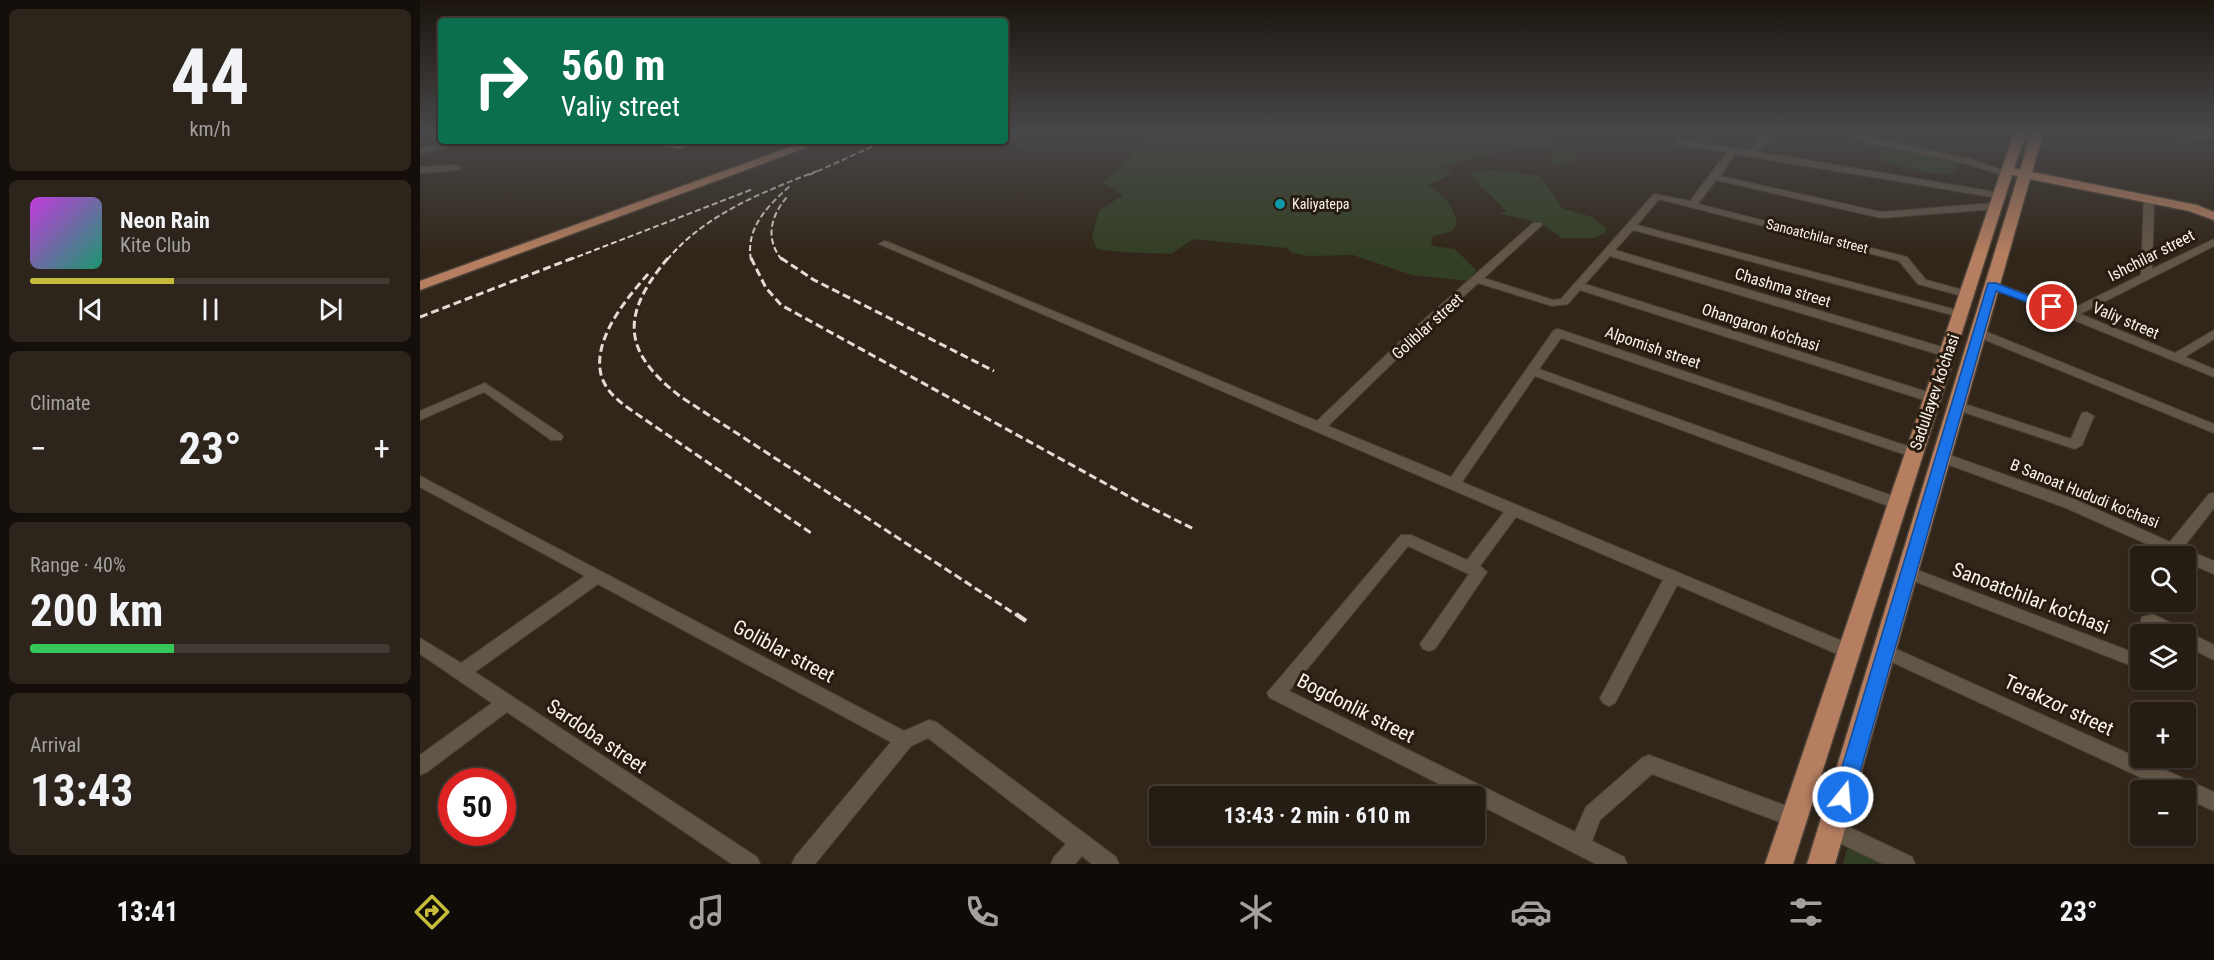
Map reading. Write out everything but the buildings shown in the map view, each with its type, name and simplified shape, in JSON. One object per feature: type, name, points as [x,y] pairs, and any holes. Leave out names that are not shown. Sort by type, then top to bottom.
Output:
[{"type":"main road","points":[[420,286],[729,173]]},
{"type":"main road","name":"Sadullayev ko'chasi","points":[[1779,864],[2006,173]]},
{"type":"main road","points":[[2019,173],[2149,199],[2214,216]]},
{"type":"main road","name":"Sadullayev ko'chasi","points":[[1821,864],[2025,174]]},
{"type":"street","points":[[1692,204],[1717,173]]},
{"type":"street","points":[[1849,173],[1996,201]]},
{"type":"street","points":[[1714,177],[1881,215],[1996,201]]},
{"type":"street","name":"Sanoatchilar street","points":[[1631,226],[1657,196],[1903,258],[1922,282],[1966,294]]},
{"type":"street","points":[[2146,276],[2149,199]]},
{"type":"street","name":"Goliblar street","points":[[1318,428],[1411,338],[1479,280],[1537,225]]},
{"type":"street","points":[[1479,280],[1552,303],[1564,302],[1631,226]]},
{"type":"street","name":"Chashma street","points":[[1631,226],[1960,314]]},
{"type":"street","name":"Ishchilar street","points":[[2071,314],[2214,242]]},
{"type":"street","points":[[884,244],[1848,651]]},
{"type":"street","name":"Chashma street","points":[[1609,252],[1948,353]]},
{"type":"street","name":"Valiy street","points":[[1992,285],[2071,314],[2214,374]]},
{"type":"street","name":"Ohangaron ko'chasi","points":[[1579,286],[1932,398]]},
{"type":"street","points":[[1977,332],[2214,429]]},
{"type":"street","name":"Alpomish street","points":[[1453,485],[1558,333],[1914,453]]},
{"type":"street","points":[[2175,358],[2214,334]]},
{"type":"street","points":[[1532,371],[1896,503]]},
{"type":"street","points":[[420,416],[485,387],[556,437]]},
{"type":"street","points":[[1956,405],[2075,445],[2087,416]]},
{"type":"street","name":"B Sanoat Hududi ko'chasi","points":[[1941,457],[2071,504],[2166,546]]},
{"type":"street","name":"Goliblar street","points":[[420,481],[904,740]]},
{"type":"street","points":[[2175,546],[2214,498]]},
{"type":"street","points":[[1430,644],[1479,572],[1470,568],[1513,511]]},
{"type":"street","name":"Bogdonlik street","points":[[1470,568],[1406,539],[1276,693],[1617,864]]},
{"type":"street","name":"B Sanoat Hududi ko'chasi","points":[[2196,560],[2214,568]]},
{"type":"street","name":"Sanoatchilar ko'chasi","points":[[1907,572],[2130,658]]},
{"type":"street","points":[[461,672],[597,576]]},
{"type":"street","points":[[1609,698],[1673,577]]},
{"type":"street","points":[[2196,643],[2214,653]]},
{"type":"street","name":"Sardoba street","points":[[420,645],[750,864]]},
{"type":"street","name":"Terakzor street","points":[[1885,651],[2214,802]]},
{"type":"street","points":[[420,766],[507,702]]},
{"type":"street","points":[[802,864],[904,740],[929,728],[1079,844],[1109,864]]},
{"type":"street","points":[[1580,845],[1593,814],[1649,764],[1793,818]]},
{"type":"street","points":[[1807,778],[1845,789]]},
{"type":"street","points":[[1832,829],[1905,864]]},
{"type":"street","points":[[1061,864],[1079,844]]},
{"type":"green space","name":"Kaliyatepa","points":[[1113,173],[1452,173],[1428,185],[1447,201],[1457,224],[1451,232],[1433,236],[1431,243],[1433,246],[1455,249],[1476,270],[1469,281],[1412,275],[1353,255],[1309,256],[1292,253],[1287,248],[1193,239],[1171,254],[1097,249],[1092,236],[1099,211],[1123,195],[1103,183]]},
{"type":"green space","points":[[1522,173],[1541,176],[1562,208],[1592,217],[1606,228],[1606,232],[1595,238],[1562,238],[1540,223],[1498,213],[1507,212],[1470,175]]},
{"type":"green space","points":[[1849,843],[1893,864],[1843,864]]},
{"type":"railway","points":[[667,260],[682,244],[717,217],[756,196],[811,173]]},
{"type":"railway","points":[[809,175],[813,173]]},
{"type":"railway","points":[[751,260],[750,248],[755,227],[767,209],[791,185]]},
{"type":"railway","points":[[569,260],[753,189]]},
{"type":"railway","points":[[782,260],[773,244],[772,228],[773,220],[787,197]]},
{"type":"railway","points":[[420,317],[573,258]]},
{"type":"railway","points":[[668,258],[641,297],[635,315],[634,332],[638,348],[647,364],[662,380],[681,397],[1018,616]]},
{"type":"railway","points":[[751,258],[766,288],[781,305],[1139,502],[1194,529]]},
{"type":"railway","points":[[781,258],[814,280],[994,371]]},
{"type":"railway","points":[[648,274],[621,308],[605,336],[600,364],[602,378],[608,389],[629,409],[811,533]]},
{"type":"railway","points":[[1016,614],[1026,621]]},
{"type":"place","name":"Kaliyatepa","points":[[1280,204]]},
{"type":"route","points":[[1843,797],[1912,553],[1992,285],[2052,307]]}]
